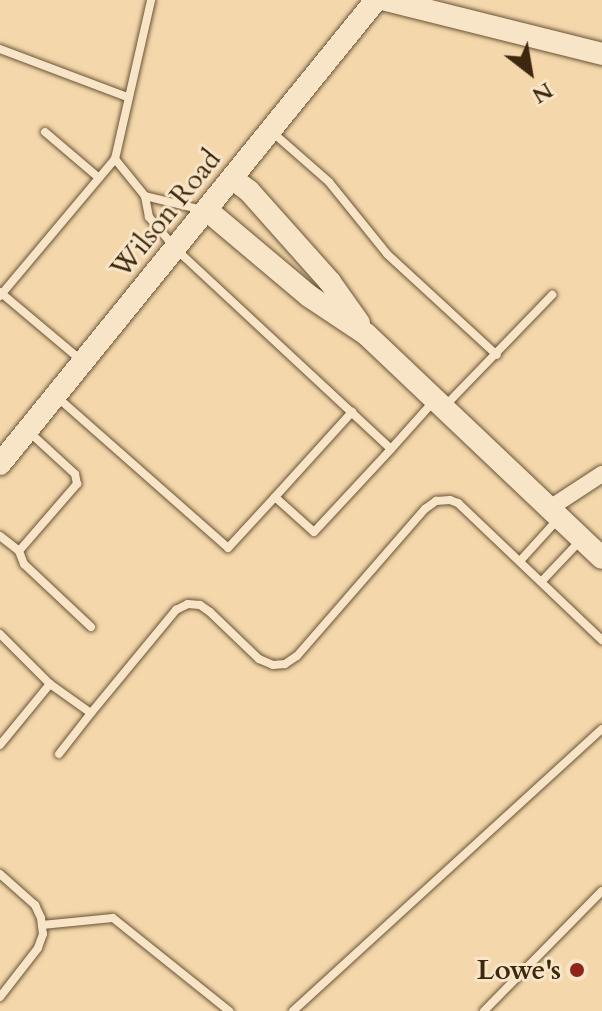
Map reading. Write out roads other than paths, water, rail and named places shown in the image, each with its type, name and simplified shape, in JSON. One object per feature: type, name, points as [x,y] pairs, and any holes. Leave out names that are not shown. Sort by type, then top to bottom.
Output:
[{"type":"street","name":"Wilson Road","points":[[4,452],[27,431],[56,396],[376,0]]},
{"type":"street","points":[[386,0],[602,54]]},
{"type":"street","points":[[233,179],[249,191],[330,282],[366,334]]},
{"type":"street","points":[[208,211],[309,296],[366,334],[602,558]]},
{"type":"street","points":[[555,513],[602,474]]},
{"type":"lane","points":[[83,362],[1,294],[115,159],[151,0]]},
{"type":"lane","points":[[0,49],[127,97]]},
{"type":"lane","points":[[271,131],[329,182],[387,254],[497,355]]},
{"type":"lane","points":[[45,132],[99,178]]},
{"type":"lane","points":[[115,159],[145,196],[149,217],[176,249],[391,449]]},
{"type":"lane","points":[[145,196],[208,211]]},
{"type":"lane","points":[[275,497],[314,532],[391,449],[439,403],[497,355],[552,295]]},
{"type":"lane","points":[[56,396],[224,547],[231,546],[352,412]]},
{"type":"lane","points":[[19,551],[77,484],[75,474],[27,431]]},
{"type":"lane","points":[[59,754],[176,610],[188,604],[200,605],[259,659],[273,665],[285,664],[297,656],[425,509],[436,501],[458,503],[602,640]]},
{"type":"lane","points":[[520,561],[555,513]]},
{"type":"lane","points":[[0,536],[19,551],[24,564],[91,627]]},
{"type":"lane","points":[[542,581],[582,539]]},
{"type":"lane","points":[[0,634],[50,684],[91,713]]},
{"type":"lane","points":[[0,745],[50,684]]},
{"type":"lane","points":[[293,1011],[602,729]]},
{"type":"lane","points":[[0,874],[35,905],[42,925],[38,948],[0,997]]},
{"type":"lane","points":[[484,1011],[602,891]]},
{"type":"lane","points":[[42,925],[113,918],[229,1011]]},
{"type":"place","name":"Lowe's","points":[[577,970]]}]
